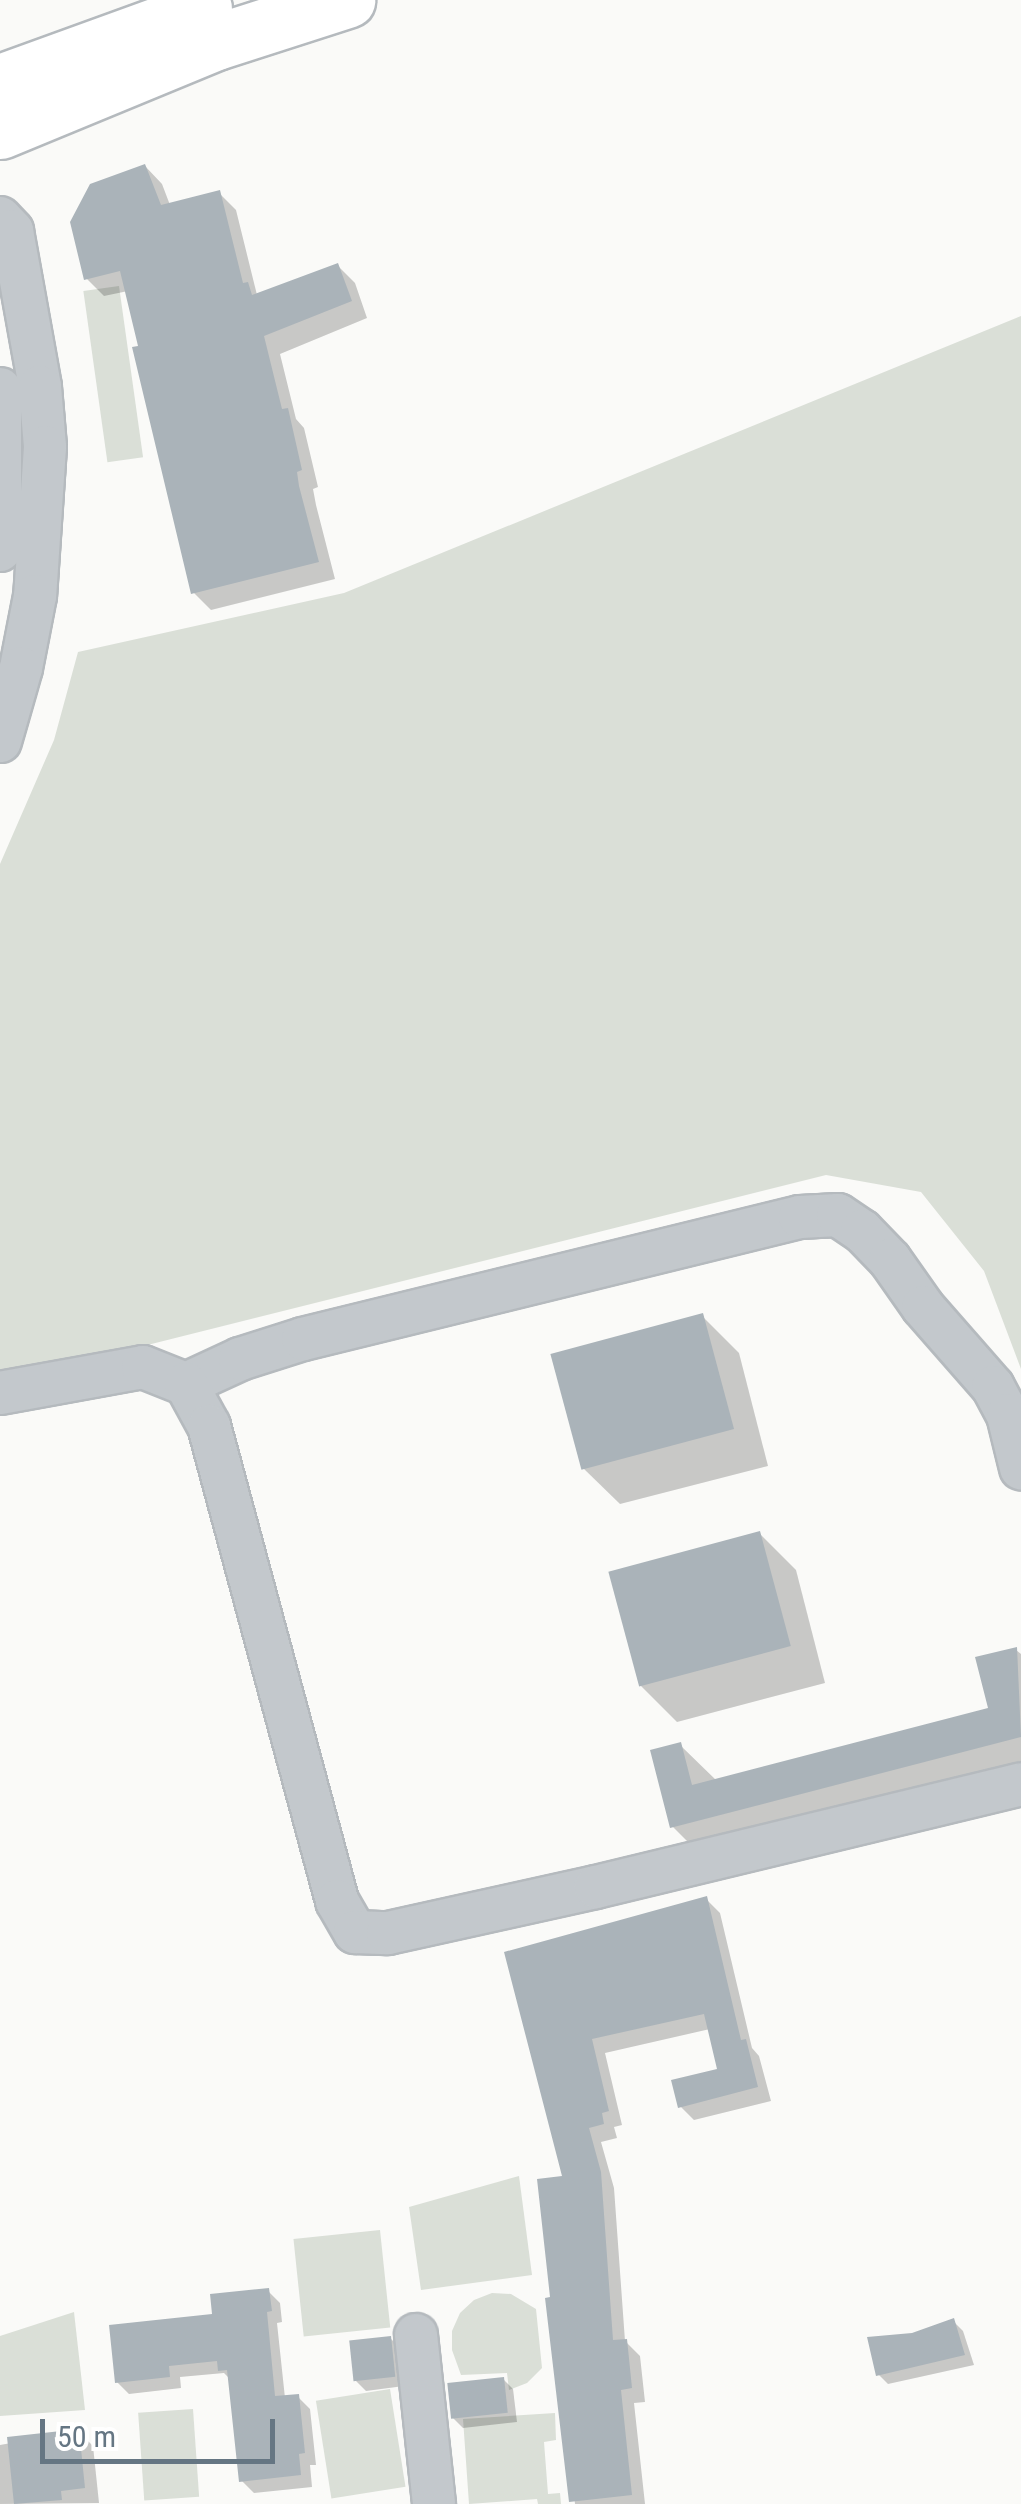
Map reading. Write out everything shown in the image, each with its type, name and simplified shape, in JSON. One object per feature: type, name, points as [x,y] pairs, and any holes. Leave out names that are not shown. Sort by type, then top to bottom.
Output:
[{"type":"main road","points":[[0,82],[231,0]]},
{"type":"main road","points":[[0,130],[216,42],[347,0]]},
{"type":"street","points":[[0,218],[12,231],[45,447],[36,596],[0,740]]},
{"type":"street","points":[[0,389],[0,550]]},
{"type":"street","points":[[186,1384],[240,1359],[303,1338],[800,1217],[838,1215],[862,1231],[890,1260],[922,1308],[993,1386],[1008,1415],[1021,1468]]},
{"type":"street","points":[[0,1393],[144,1367],[186,1384],[209,1426],[337,1901],[355,1932],[388,1933],[596,1887],[1021,1784]]},
{"type":"street","points":[[416,2336],[434,2504]]},
{"type":"shaded area","points":[[119,286],[143,457],[107,462],[83,291]]},
{"type":"shaded area","points":[[1021,316],[1021,1369],[984,1271],[921,1192],[826,1175],[0,1382],[0,864],[54,740],[78,652],[344,593]]},
{"type":"shaded area","points":[[519,2176],[532,2275],[421,2290],[409,2207]]},
{"type":"shaded area","points":[[380,2230],[390,2327],[304,2337],[293,2239]]},
{"type":"shaded area","points":[[492,2293],[511,2294],[536,2309],[542,2368],[527,2383],[509,2390],[507,2373],[461,2375],[452,2350],[452,2331],[460,2313],[474,2300]]},
{"type":"shaded area","points":[[74,2312],[85,2410],[0,2416],[0,2336]]},
{"type":"shaded area","points":[[390,2389],[405,2487],[331,2499],[316,2401]]},
{"type":"shaded area","points":[[193,2409],[199,2497],[144,2501],[138,2413]]},
{"type":"shaded area","points":[[555,2413],[556,2440],[544,2442],[548,2494],[560,2493],[561,2504],[538,2504],[537,2499],[469,2504],[463,2419]]},
{"type":"building","points":[[145,164],[161,205],[220,190],[243,283],[248,282],[252,295],[338,263],[352,301],[264,336],[282,409],[288,408],[302,470],[297,472],[299,486],[319,562],[191,594],[132,347],[138,346],[120,271],[84,280],[70,222],[90,184]]},
{"type":"building","points":[[703,1313],[734,1429],[581,1470],[550,1354]]},
{"type":"building","points":[[760,1531],[791,1646],[639,1687],[608,1572]]},
{"type":"building","points":[[1017,1647],[1021,1737],[670,1828],[650,1750],[681,1742],[692,1785],[988,1708],[975,1657]]},
{"type":"building","points":[[707,1896],[741,2040],[746,2039],[758,2087],[678,2108],[671,2080],[717,2069],[704,2014],[592,2039],[609,2111],[602,2113],[604,2124],[589,2128],[601,2172],[613,2340],[627,2339],[632,2388],[621,2390],[632,2495],[569,2502],[545,2298],[550,2297],[537,2179],[562,2176],[504,1952]]},
{"type":"building","points":[[269,2288],[272,2311],[267,2312],[275,2396],[299,2394],[305,2453],[299,2454],[301,2475],[239,2482],[227,2370],[218,2371],[217,2361],[169,2366],[170,2377],[115,2383],[109,2325],[212,2314],[210,2294]]},
{"type":"building","points":[[954,2318],[965,2355],[876,2376],[867,2337],[912,2333]]},
{"type":"building","points":[[391,2336],[395,2377],[354,2381],[349,2340]]},
{"type":"building","points":[[504,2377],[508,2413],[451,2419],[447,2383]]},
{"type":"building","points":[[79,2429],[85,2488],[61,2491],[62,2500],[14,2504],[7,2437]]}]
